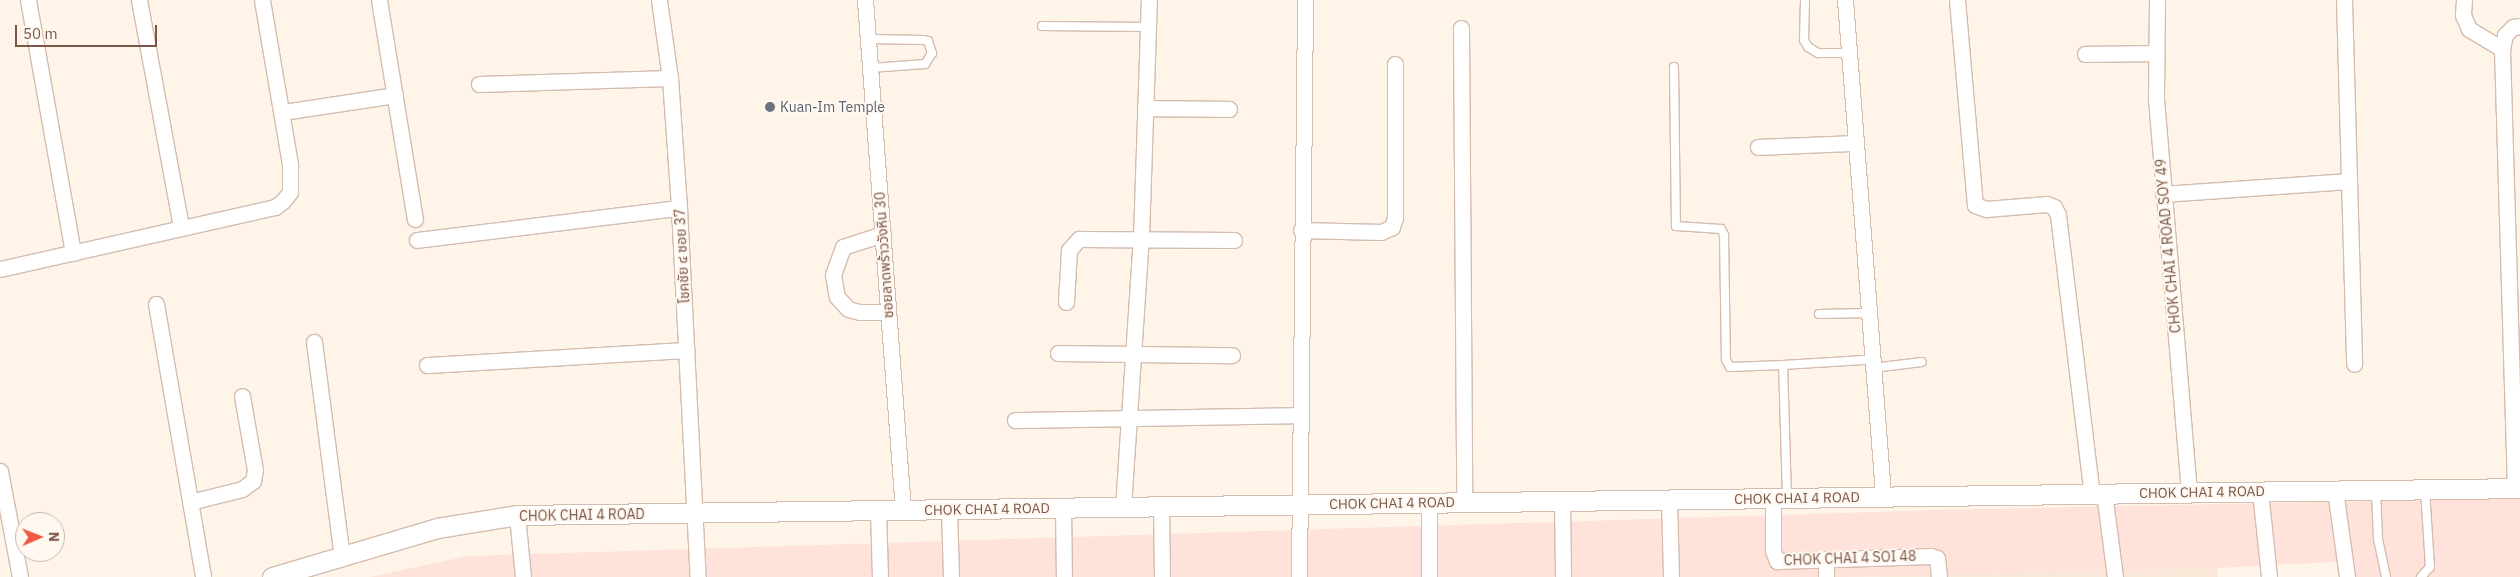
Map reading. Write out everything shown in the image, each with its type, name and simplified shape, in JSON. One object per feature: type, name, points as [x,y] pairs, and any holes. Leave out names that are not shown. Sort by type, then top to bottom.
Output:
[{"type":"street","points":[[28,0],[73,253]]},
{"type":"street","points":[[139,0],[181,227]]},
{"type":"street","points":[[0,269],[275,207],[283,201],[290,192],[290,164],[283,112],[262,0]]},
{"type":"street","points":[[379,0],[415,219]]},
{"type":"street","name":"โชคชัย ๔ ซอย 37","points":[[659,0],[670,78],[679,208],[698,577]]},
{"type":"street","name":"ซอยลาดพร้าววังหิน 30","points":[[865,0],[904,510]]},
{"type":"street","points":[[1123,507],[1141,238],[1149,0]]},
{"type":"street","points":[[1298,577],[1298,415],[1305,0]]},
{"type":"street","points":[[1845,0],[1869,313],[1868,364],[1883,496]]},
{"type":"street","points":[[1956,0],[1975,205],[1986,209],[2046,204],[2054,207],[2058,215],[2098,493],[2115,577]]},
{"type":"street","name":"CHOK CHAI 4 ROAD SOY 49","points":[[2157,0],[2156,53],[2162,194],[2189,492]]},
{"type":"street","points":[[2344,0],[2354,364]]},
{"type":"street","points":[[2464,0],[2463,15],[2469,30],[2502,49]]},
{"type":"street","points":[[2517,488],[2502,49],[2505,35],[2513,27],[2520,26]]},
{"type":"street","points":[[1461,28],[1464,502]]},
{"type":"street","points":[[2085,54],[2156,53]]},
{"type":"street","points":[[1301,230],[1381,232],[1392,227],[1395,218],[1394,64]]},
{"type":"street","points":[[480,84],[670,78]]},
{"type":"street","points":[[283,112],[395,95]]},
{"type":"street","points":[[1145,108],[1230,109]]},
{"type":"street","points":[[1758,147],[1855,143]]},
{"type":"street","points":[[2162,194],[2349,181]]},
{"type":"street","points":[[417,240],[679,208]]},
{"type":"street","points":[[882,234],[843,247],[833,275],[837,297],[848,309],[860,312],[888,312]]},
{"type":"street","points":[[1066,302],[1071,244],[1079,239],[1234,240]]},
{"type":"street","points":[[156,304],[203,577]]},
{"type":"street","points":[[314,342],[342,558]]},
{"type":"street","points":[[427,365],[687,350]]},
{"type":"street","points":[[1058,354],[1232,355]]},
{"type":"street","points":[[190,502],[242,489],[253,481],[255,470],[242,396]]},
{"type":"street","points":[[1015,420],[1298,415]]},
{"type":"street","points":[[0,471],[20,577]]},
{"type":"street","name":"CHOK CHAI 4 ROAD","points":[[272,577],[342,558],[437,528],[517,515],[2517,488]]},
{"type":"street","points":[[2336,490],[2346,577]]},
{"type":"street","points":[[2260,491],[2269,577]]},
{"type":"street","name":"CHOK CHAI 4 SOI 48","points":[[1780,498],[1774,557],[1777,561],[1931,556],[1936,558],[1939,577]]},
{"type":"street","points":[[1669,499],[1671,577]]},
{"type":"street","points":[[1562,501],[1563,577]]},
{"type":"street","points":[[1429,503],[1429,577]]},
{"type":"street","points":[[1161,506],[1162,577]]},
{"type":"street","points":[[1063,508],[1064,577]]},
{"type":"street","points":[[878,510],[880,577]]},
{"type":"street","points":[[949,510],[951,577]]},
{"type":"street","points":[[517,515],[523,577]]},
{"type":"street","points":[[1826,559],[1826,577]]},
{"type":"lane","points":[[1805,0],[1804,40],[1808,48],[1818,54],[1849,53]]},
{"type":"lane","points":[[1042,26],[1148,27]]},
{"type":"lane","points":[[868,40],[923,40],[928,42],[932,53],[925,64],[870,68]]},
{"type":"lane","points":[[1674,67],[1676,226],[1721,229],[1724,235],[1726,360],[1730,367],[1922,362]]},
{"type":"lane","points":[[1819,314],[1869,313]]},
{"type":"lane","points":[[1780,498],[1783,365]]},
{"type":"lane","points":[[2422,577],[2430,567],[2425,489]]},
{"type":"lane","points":[[2376,490],[2378,539],[2386,577]]},
{"type":"shaded area","points":[[2520,498],[2520,577],[2356,577],[2353,561],[2217,568],[1847,577],[370,577],[468,556],[1935,510]]},
{"type":"shaded area","points":[[2217,568],[2218,577],[1847,577]]},
{"type":"place","name":"Kuan-Im Temple","points":[[770,107]]}]
